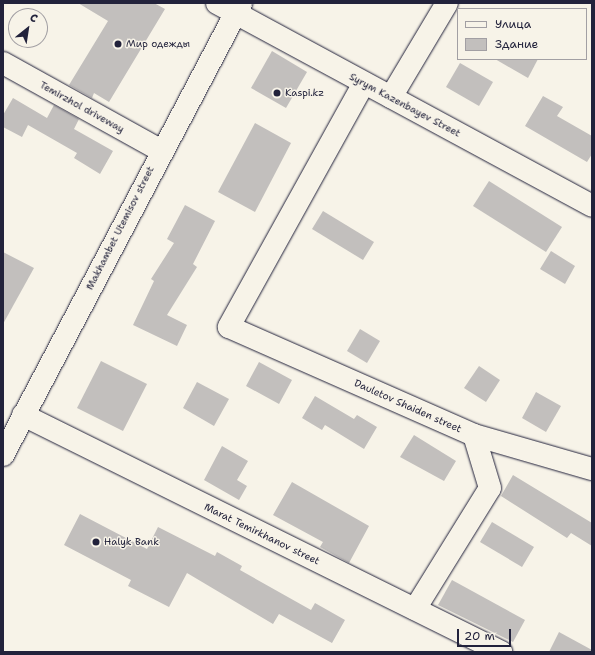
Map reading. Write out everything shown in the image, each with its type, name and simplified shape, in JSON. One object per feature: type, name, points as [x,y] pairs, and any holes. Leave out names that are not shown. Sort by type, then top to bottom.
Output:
[{"type":"street","points":[[390,97],[447,3]]},
{"type":"street","name":"Syrym Kazenbayev Street","points":[[231,6],[364,83],[592,206]]},
{"type":"street","name":"Makhambet Utemisov street","points":[[3,455],[160,150],[231,6]]},
{"type":"street","name":"Temirzhol driveway","points":[[3,63],[160,150]]},
{"type":"street","name":"Dauletov Shaiden street","points":[[364,83],[229,326],[474,435],[592,469]]},
{"type":"street","name":"Marat Temirkhanov street","points":[[24,415],[501,652]]},
{"type":"street","points":[[415,610],[490,488],[474,435]]},
{"type":"building","name":"Мир одежды","points":[[78,3],[154,3],[165,9],[109,102],[94,93],[92,98],[69,85],[108,21]]},
{"type":"building","points":[[272,51],[307,72],[286,108],[251,88]]},
{"type":"building","points":[[497,60],[537,60],[528,78]]},
{"type":"building","points":[[460,63],[493,82],[479,106],[446,87]]},
{"type":"building","points":[[543,96],[563,107],[557,116],[592,136],[592,154],[587,162],[525,126]]},
{"type":"building","points":[[13,98],[47,118],[54,105],[79,119],[74,129],[113,151],[100,174],[74,158],[77,153],[28,125],[22,137],[3,127],[3,115]]},
{"type":"building","points":[[255,123],[291,143],[255,212],[218,192]]},
{"type":"building","points":[[489,181],[562,227],[546,252],[473,206]]},
{"type":"building","points":[[185,205],[215,221],[193,264],[197,267],[167,315],[187,325],[177,346],[133,325],[154,281],[151,279],[174,243],[167,239]]},
{"type":"building","points":[[323,211],[374,242],[363,260],[312,229]]},
{"type":"building","points":[[551,251],[575,266],[565,284],[540,269]]},
{"type":"building","points":[[3,252],[34,268],[3,324]]},
{"type":"building","points":[[360,329],[380,341],[367,363],[347,351]]},
{"type":"building","points":[[101,361],[147,384],[123,431],[77,408]]},
{"type":"building","points":[[259,362],[292,380],[279,404],[246,386]]},
{"type":"building","points":[[479,366],[500,380],[486,402],[464,388]]},
{"type":"building","points":[[197,382],[229,399],[214,426],[183,408]]},
{"type":"building","points":[[536,392],[561,406],[546,432],[522,418]]},
{"type":"building","points":[[315,396],[354,419],[357,415],[377,427],[364,449],[325,425],[322,430],[302,418]]},
{"type":"building","points":[[414,435],[456,461],[444,481],[400,457]]},
{"type":"building","points":[[222,446],[248,461],[237,480],[247,486],[239,500],[204,480]]},
{"type":"building","points":[[513,475],[592,523],[592,546],[571,533],[567,538],[501,496]]},
{"type":"building","points":[[292,482],[369,526],[349,563],[320,547],[323,542],[273,515]]},
{"type":"building","points":[[80,514],[147,549],[158,527],[215,556],[217,552],[242,566],[240,570],[311,610],[315,603],[345,620],[332,643],[279,614],[273,624],[187,573],[169,607],[128,586],[131,580],[64,545]]},
{"type":"building","points":[[492,522],[534,547],[522,567],[480,542]]},
{"type":"building","points":[[452,580],[525,620],[513,642],[438,605]]},
{"type":"building","points":[[559,632],[592,650],[592,652],[549,652]]},
{"type":"place","name":"Мир одежды","points":[[118,44]]},
{"type":"place","name":"Kaspi.kz","points":[[277,93]]},
{"type":"place","name":"Halyk Bank","points":[[96,542]]}]
